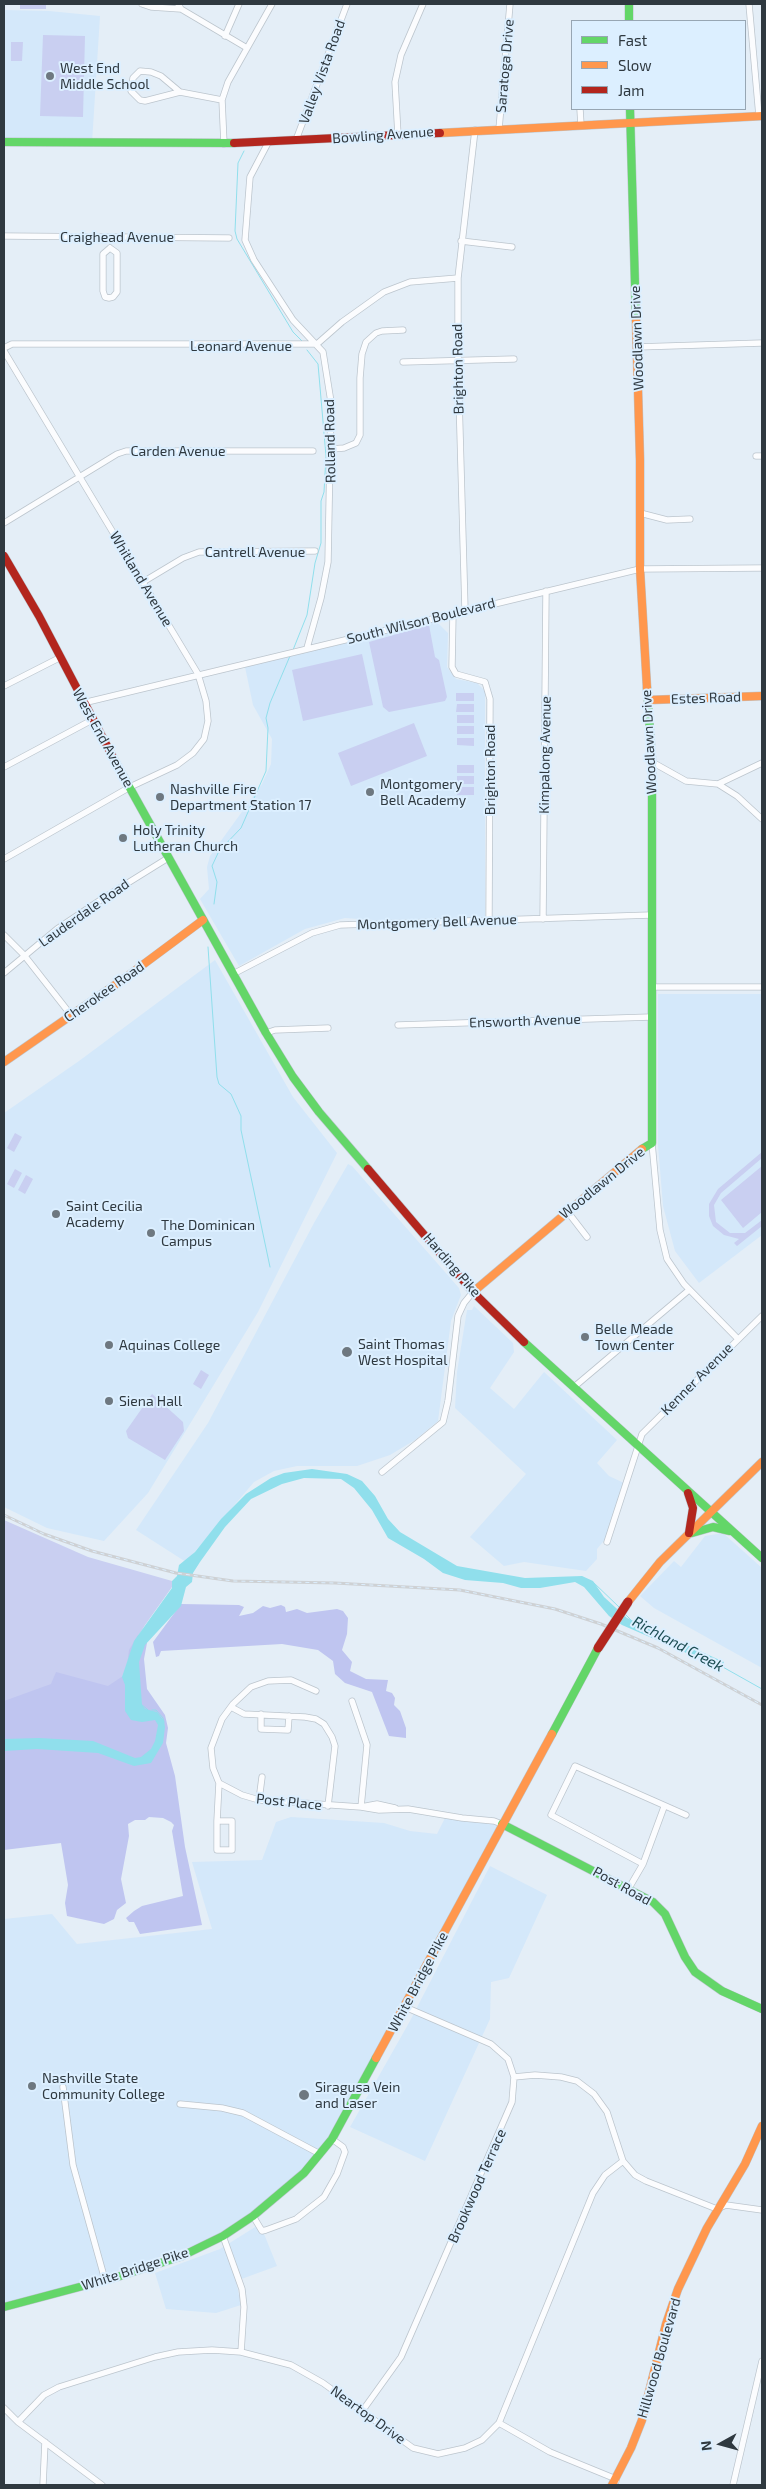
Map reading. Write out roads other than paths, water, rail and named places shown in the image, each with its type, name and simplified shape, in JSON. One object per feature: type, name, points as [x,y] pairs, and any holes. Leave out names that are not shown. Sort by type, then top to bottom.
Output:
[{"type":"main road","points":[[629,4],[629,20]]},
{"type":"main road","name":"Woodlawn Drive","points":[[473,1292],[642,1148],[652,1143],[652,762],[650,700],[645,679],[640,569],[637,347],[630,110]]},
{"type":"main road","name":"Bowling Avenue","points":[[4,142],[224,144],[760,116]]},
{"type":"main road","name":"West End Avenue","points":[[4,556],[61,657],[92,720],[203,920]]},
{"type":"main road","name":"Estes Road","points":[[650,700],[762,696]]},
{"type":"main road","name":"Harding Pike","points":[[203,920],[266,1033],[293,1077],[319,1112],[473,1292],[762,1558]]},
{"type":"main road","name":"Cherokee Road","points":[[4,1062],[203,920]]},
{"type":"main road","name":"White Bridge Pike","points":[[4,2307],[105,2280],[182,2256],[223,2236],[278,2198],[320,2154],[332,2138],[405,2007],[598,1648],[639,1587],[660,1562],[762,1462]]},
{"type":"main road","points":[[684,1487],[693,1508],[689,1533],[712,1527],[734,1533]]},
{"type":"main road","name":"Post Road","points":[[502,1824],[646,1898],[660,1908],[685,1957],[695,1972],[722,1991],[762,2009]]},
{"type":"main road","name":"Hillwood Boulevard","points":[[614,2483],[642,2420],[666,2324],[678,2289],[717,2209],[745,2164],[762,2126]]},
{"type":"street","points":[[142,4],[151,7],[180,6],[225,36],[247,48]]},
{"type":"street","points":[[225,36],[239,4]]},
{"type":"street","points":[[224,144],[222,100],[228,82],[272,4]]},
{"type":"street","name":"Valley Vista Road","points":[[296,140],[347,4]]},
{"type":"street","points":[[398,135],[395,82],[401,55],[423,4]]},
{"type":"street","name":"Saratoga Drive","points":[[499,129],[510,4]]},
{"type":"street","points":[[749,4],[760,116]]},
{"type":"street","points":[[180,92],[145,101],[140,100],[131,92],[133,78],[140,71],[151,72],[180,92],[222,100]]},
{"type":"street","points":[[580,110],[580,125]]},
{"type":"street","name":"Brighton Road","points":[[465,610],[458,361],[458,278],[475,130]]},
{"type":"street","name":"Rolland Road","points":[[268,141],[250,177],[245,240],[254,260],[293,320],[323,352],[331,402],[332,449],[328,562],[321,598],[307,648]]},
{"type":"street","name":"Craighead Avenue","points":[[4,236],[229,238]]},
{"type":"street","points":[[110,236],[110,248]]},
{"type":"street","points":[[461,241],[512,247]]},
{"type":"street","points":[[110,248],[116,253],[117,292],[113,297],[109,298],[105,297],[103,291],[102,254],[110,248]]},
{"type":"street","points":[[317,344],[342,322],[384,292],[410,282],[458,278]]},
{"type":"street","points":[[332,449],[344,448],[356,443],[360,435],[360,378],[362,354],[366,342],[376,333],[382,331],[403,330]]},
{"type":"street","points":[[637,347],[762,343]]},
{"type":"street","name":"Leonard Avenue","points":[[4,349],[12,344],[317,344]]},
{"type":"street","name":"Whitland Avenue","points":[[4,349],[198,674],[206,701],[208,721],[204,739],[193,753],[178,765],[130,787],[4,859]]},
{"type":"street","points":[[403,362],[514,359]]},
{"type":"street","name":"Carden Avenue","points":[[4,523],[117,454],[134,450],[313,451]]},
{"type":"street","points":[[640,513],[667,520],[690,519]]},
{"type":"street","name":"Cantrell Avenue","points":[[143,582],[183,558],[199,552],[315,552]]},
{"type":"street","name":"South Wilson Boulevard","points":[[84,703],[640,569],[762,568]]},
{"type":"street","name":"Kimpalong Avenue","points":[[543,919],[546,591]]},
{"type":"street","name":"Brighton Road","points":[[452,613],[452,668],[456,674],[485,682],[489,693],[489,920]]},
{"type":"street","points":[[4,686],[61,657]]},
{"type":"street","points":[[4,767],[92,720]]},
{"type":"street","points":[[652,762],[686,781],[718,784],[737,796],[762,819]]},
{"type":"street","points":[[718,784],[762,763]]},
{"type":"street","name":"Lauderdale Road","points":[[4,973],[24,955],[102,898],[168,858]]},
{"type":"street","name":"Montgomery Bell Avenue","points":[[233,974],[323,928],[376,924],[651,915]]},
{"type":"street","points":[[4,935],[24,955],[71,1015]]},
{"type":"street","points":[[652,987],[762,987]]},
{"type":"street","name":"Ensworth Avenue","points":[[398,1025],[652,1017]]},
{"type":"street","points":[[266,1033],[275,1030],[328,1028]]},
{"type":"street","points":[[652,1143],[662,1245],[671,1267],[689,1290],[738,1339]]},
{"type":"street","points":[[567,1211],[587,1236]]},
{"type":"street","points":[[574,1387],[689,1290]]},
{"type":"street","points":[[382,1472],[443,1422],[448,1401],[458,1316],[464,1303],[473,1292]]},
{"type":"street","name":"Kenner Avenue","points":[[607,1542],[642,1434],[762,1316]]},
{"type":"street","points":[[217,1821],[232,1821],[232,1850],[217,1850],[217,1821],[219,1783],[213,1768],[211,1748],[220,1724],[230,1707],[251,1687],[268,1681],[291,1680],[316,1691]]},
{"type":"street","points":[[352,1701],[367,1745],[361,1807]]},
{"type":"street","points":[[230,1707],[244,1714],[311,1718],[319,1721],[332,1737],[335,1751],[328,1806]]},
{"type":"street","points":[[262,1714],[261,1729],[288,1730],[289,1716]]},
{"type":"street","points":[[643,1864],[551,1815],[575,1766],[664,1807],[686,1815]]},
{"type":"street","points":[[259,1800],[262,1777]]},
{"type":"street","name":"Post Place","points":[[219,1783],[242,1795],[259,1800],[328,1806],[361,1807],[376,1804],[494,1821],[502,1824]]},
{"type":"street","points":[[629,1888],[643,1864],[664,1807]]},
{"type":"street","points":[[405,2007],[491,2044],[508,2059],[514,2077],[535,2075],[561,2077],[577,2081],[594,2094],[607,2112],[623,2161],[636,2175],[646,2181],[717,2209],[726,2205],[762,2210]]},
{"type":"street","name":"Brookwood Terrace","points":[[363,2410],[401,2357],[414,2329],[506,2118],[512,2102],[514,2077]]},
{"type":"street","points":[[63,2087],[73,2165],[105,2280]]},
{"type":"street","points":[[180,2104],[222,2108],[243,2113],[320,2154]]},
{"type":"street","points":[[253,2216],[262,2231],[266,2230],[296,2220],[324,2197],[337,2174],[345,2152],[343,2147],[332,2138]]},
{"type":"street","name":"Neartop Drive","points":[[18,2422],[44,2395],[59,2387],[128,2365],[191,2351],[241,2352],[290,2365],[323,2382],[413,2448],[438,2454],[464,2448],[482,2440],[499,2423],[593,2193],[605,2175],[623,2161]]},
{"type":"street","points":[[223,2236],[242,2289],[244,2307],[241,2352]]},
{"type":"street","points":[[733,2485],[762,2361]]},
{"type":"street","points":[[4,2408],[18,2422],[102,2485]]},
{"type":"street","points":[[499,2423],[550,2452],[614,2483]]},
{"type":"street","points":[[44,2485],[45,2442]]},
{"type":"water","points":[[312,1469],[347,1474],[362,1481],[375,1496],[388,1519],[400,1532],[457,1566],[525,1578],[582,1576],[593,1581],[604,1597],[627,1618],[724,1662],[721,1668],[622,1625],[609,1616],[584,1587],[575,1582],[540,1588],[521,1588],[503,1583],[465,1580],[443,1573],[424,1559],[388,1538],[372,1510],[354,1488],[341,1479],[304,1478],[282,1484],[251,1499],[225,1527],[200,1562],[193,1573],[192,1582],[186,1587],[181,1606],[145,1645],[139,1662],[142,1705],[145,1709],[157,1712],[164,1721],[165,1727],[163,1743],[151,1763],[134,1766],[98,1753],[37,1749],[4,1751],[4,1739],[39,1738],[93,1741],[135,1758],[141,1757],[151,1749],[155,1741],[158,1725],[155,1720],[142,1722],[131,1720],[125,1711],[125,1685],[122,1677],[134,1641],[172,1588],[172,1581],[177,1576],[179,1565],[195,1552],[221,1519],[246,1494],[271,1478],[284,1473]]},
{"type":"waterway","points":[[244,151],[238,163],[235,231],[237,239],[293,332],[303,342]]},
{"type":"waterway","points":[[293,650],[307,615],[315,563],[321,543],[321,501],[324,492],[326,456],[318,364],[307,350]]},
{"type":"waterway","points":[[214,904],[217,882],[212,866],[219,851],[241,828],[266,771],[268,728],[266,718],[270,703],[290,656]]},
{"type":"waterway","points":[[208,947],[217,1077],[219,1084],[231,1094],[241,1116],[241,1130],[270,1267]]},
{"type":"waterway","name":"Richland Creek","points":[[593,1582],[619,1607]]},
{"type":"waterway","name":"Richland Creek","points":[[625,1614],[631,1620]]},
{"type":"waterway","name":"Richland Creek","points":[[721,1666],[762,1689]]},
{"type":"waterway","name":"Richland Creek","points":[[141,1704],[148,1710]]},
{"type":"waterway","name":"Richland Creek","points":[[152,1710],[156,1710],[164,1722]]},
{"type":"railway","points":[[4,1515],[44,1534],[92,1551],[176,1573],[233,1581],[335,1583],[460,1590],[555,1609],[601,1624],[658,1648],[762,1705]]},
{"type":"place","name":"West End Middle School","points":[[50,76]]},
{"type":"place","name":"Montgomery Bell Academy","points":[[370,792]]},
{"type":"place","name":"Nashville Fire Department Station 17","points":[[160,797]]},
{"type":"place","name":"Holy Trinity Lutheran Church","points":[[123,838]]},
{"type":"place","name":"Saint Cecilia Academy","points":[[56,1214]]},
{"type":"place","name":"The Dominican Campus","points":[[151,1233]]},
{"type":"place","name":"Belle Meade Town Center","points":[[585,1337]]},
{"type":"place","name":"Aquinas College","points":[[109,1345]]},
{"type":"place","name":"Saint Thomas West Hospital","points":[[347,1352]]},
{"type":"place","name":"Siena Hall","points":[[109,1401]]},
{"type":"place","name":"Nashville State Community College","points":[[32,2086]]},
{"type":"place","name":"Siragusa Vein and Laser","points":[[304,2095]]}]
